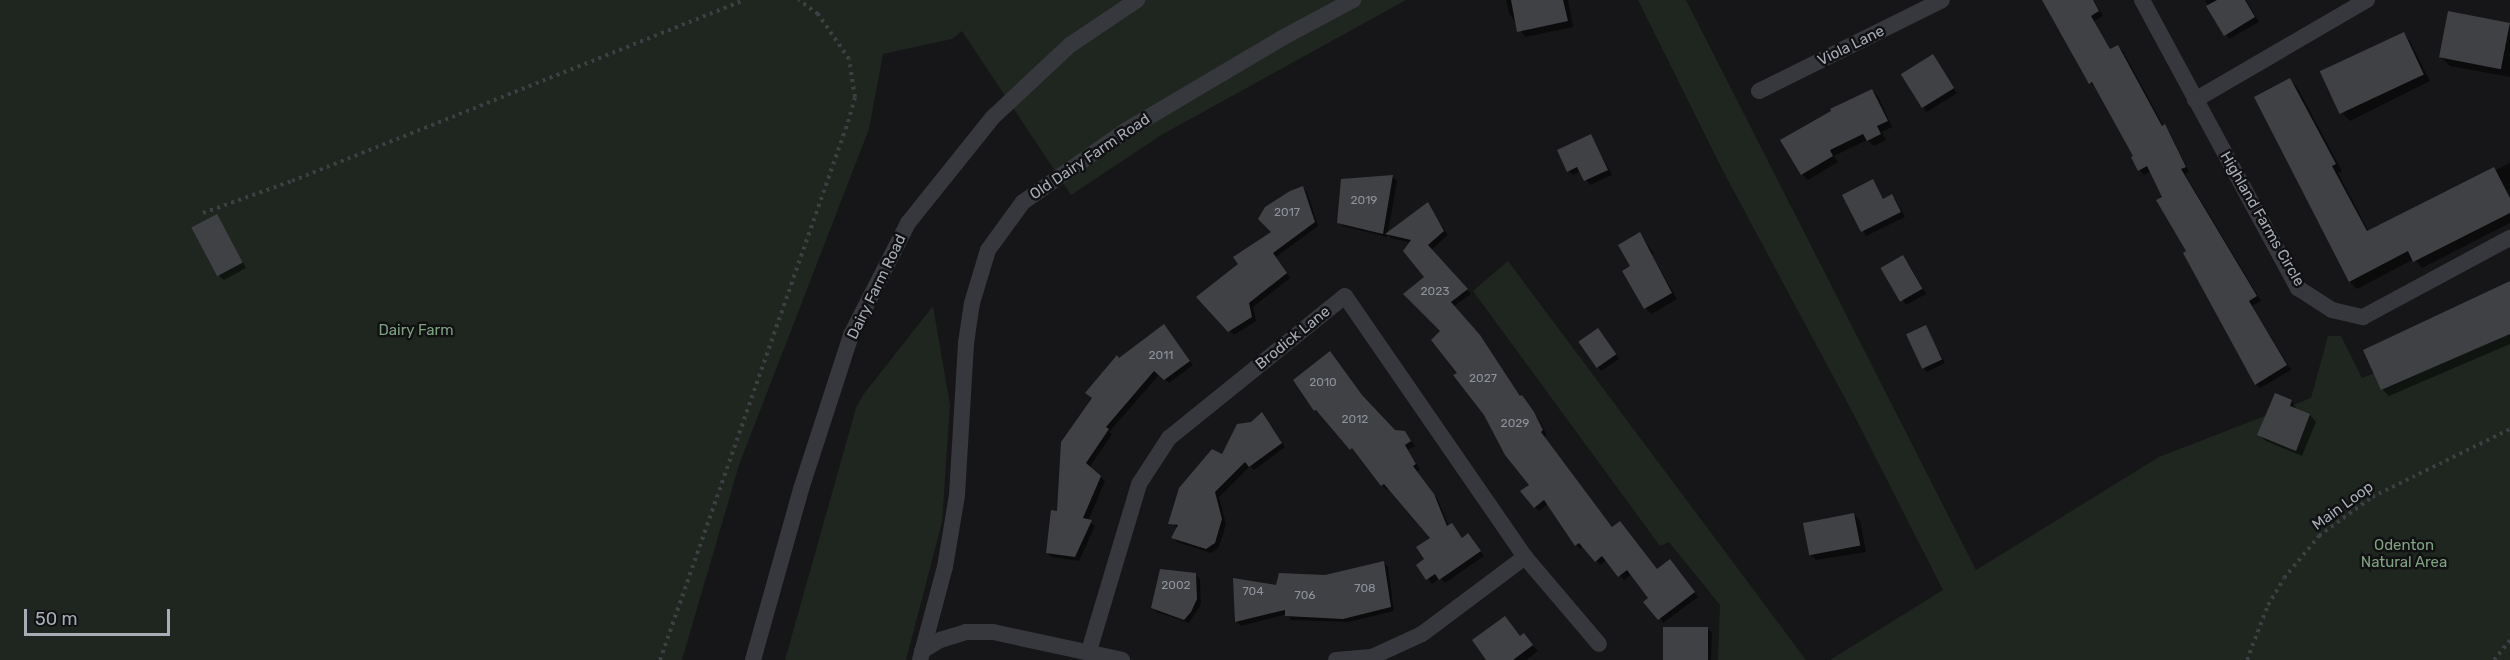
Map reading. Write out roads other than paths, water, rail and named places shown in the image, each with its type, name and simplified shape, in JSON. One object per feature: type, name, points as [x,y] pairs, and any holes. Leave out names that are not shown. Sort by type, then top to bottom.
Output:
[{"type":"street","name":"Dairy Farm Road","points":[[753,660],[801,489],[851,335],[908,223],[992,118],[1070,45],[1137,0]]},
{"type":"street","name":"Old Dairy Farm Road","points":[[921,655],[945,567],[957,495],[966,343],[972,303],[988,250],[1023,202],[1125,131],[1282,38],[1353,0]]},
{"type":"street","name":"Viola Lane","points":[[1759,91],[1942,0]]},
{"type":"street","name":"Highland Farms Circle","points":[[2142,0],[2298,288],[2332,310],[2363,317],[2510,238]]},
{"type":"street","points":[[2195,100],[2367,0]]},
{"type":"street","name":"Brodick Lane","points":[[1089,651],[1139,484],[1169,438],[1345,296],[1525,557],[1599,644]]},
{"type":"street","points":[[1336,660],[1372,657],[1422,634],[1525,557]]},
{"type":"street","points":[[921,655],[940,640],[966,632],[993,632],[1122,660]]},
{"type":"park label","name":"Dairy Farm","points":[[416,331]]},
{"type":"park label","name":"Odenton Natural Area","points":[[2404,554]]}]
